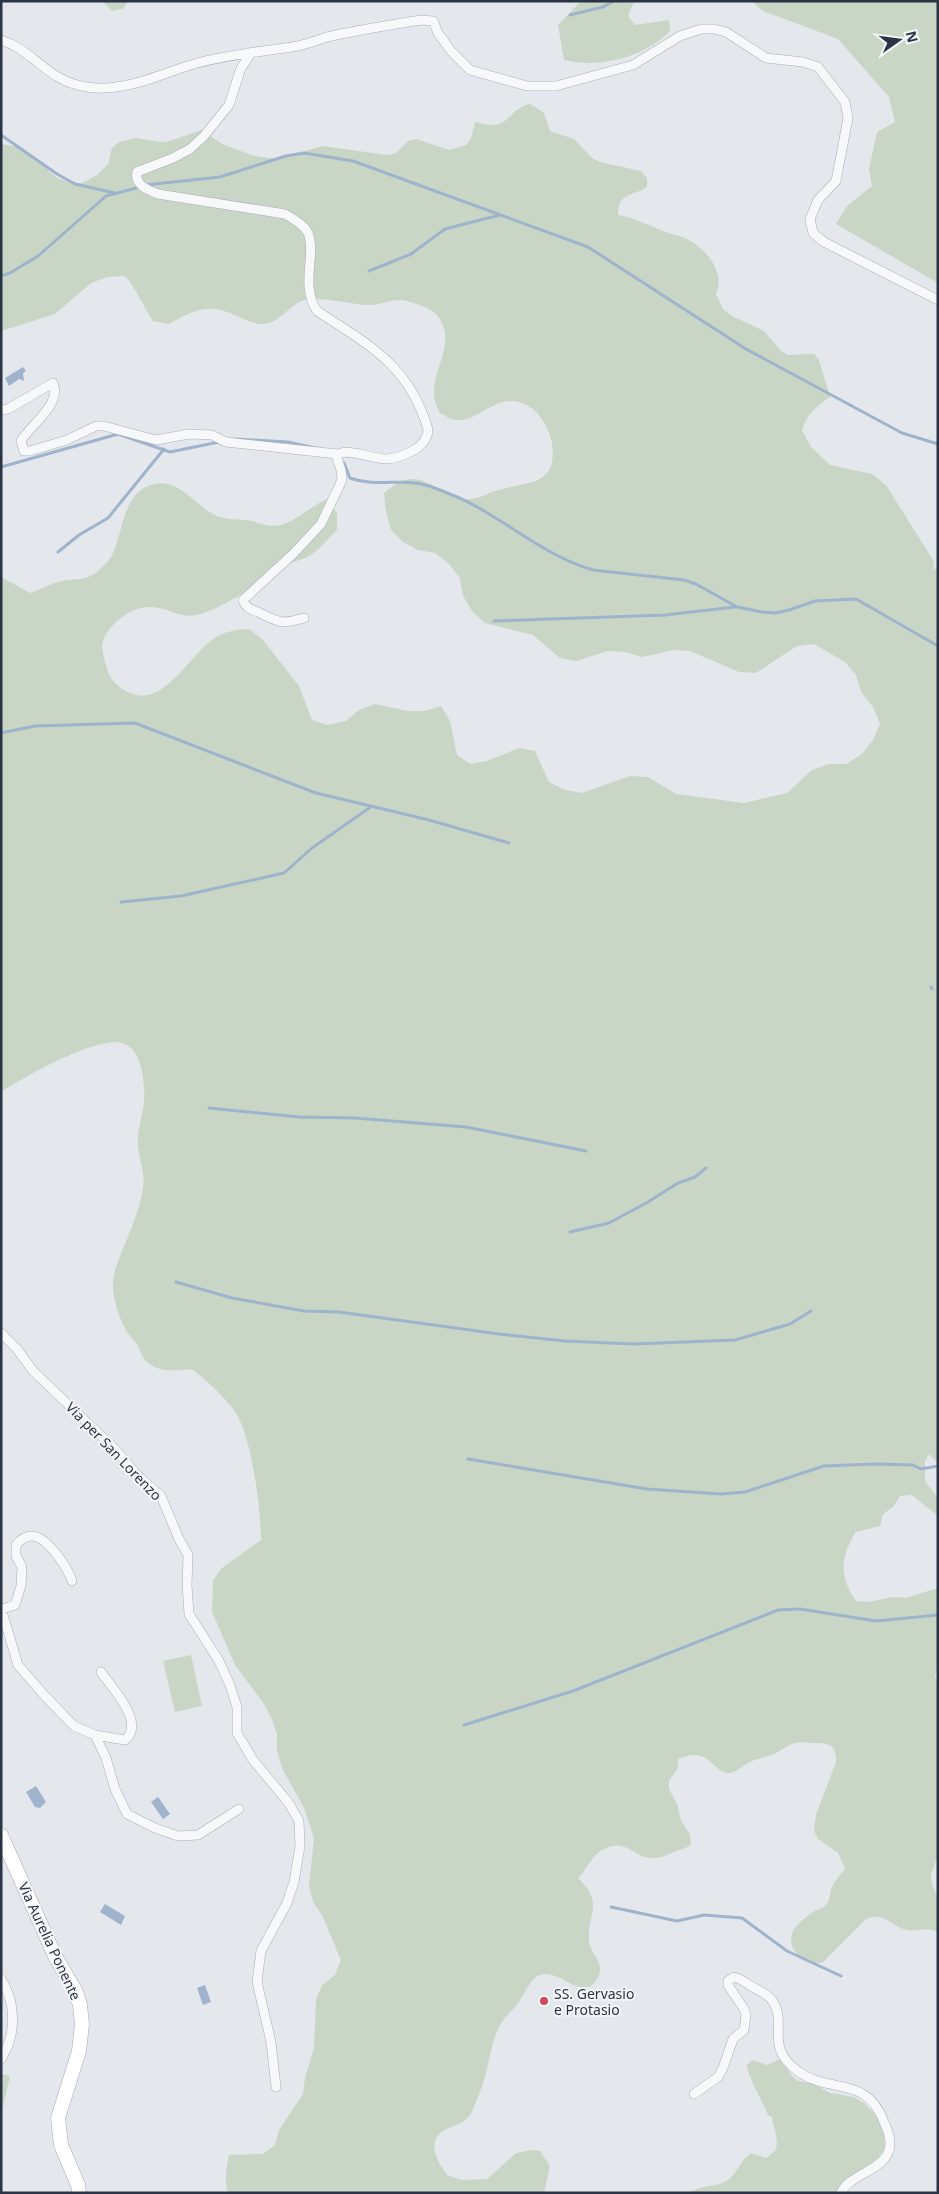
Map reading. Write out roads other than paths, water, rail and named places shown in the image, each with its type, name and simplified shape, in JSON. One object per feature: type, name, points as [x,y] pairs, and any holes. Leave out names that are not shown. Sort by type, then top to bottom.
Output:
[{"type":"main road","name":"Via Aurelia Ponente","points":[[1,1835],[55,1956],[76,1992],[80,2005],[82,2024],[79,2052],[58,2118],[61,2145],[78,2185],[79,2193]]},
{"type":"street","points":[[1,40],[22,51],[62,81],[88,87],[115,86],[143,81],[193,64],[252,52],[302,45],[326,38],[421,20],[433,21],[438,33],[450,51],[470,70],[527,86],[556,86],[633,65],[680,36],[701,29],[726,32],[766,58],[803,62],[818,67],[844,102],[848,118],[836,181],[818,200],[810,219],[813,232],[824,242],[938,300]]},
{"type":"street","points":[[1,410],[8,410],[53,383],[55,389],[52,401],[34,427],[22,438],[21,445],[24,451],[67,440],[96,426],[104,426],[156,440],[189,434],[212,435],[226,442],[337,454],[351,453],[387,459],[402,456],[418,448],[428,436],[428,430],[412,394],[401,375],[384,356],[317,311],[312,304],[309,295],[310,239],[306,230],[299,222],[285,214],[158,194],[145,188],[136,177],[137,172],[190,149],[204,136],[228,105],[241,68],[252,52]]},
{"type":"street","points":[[304,618],[289,622],[272,621],[248,608],[243,600],[293,554],[321,524],[342,480],[341,470],[336,458],[337,454]]},
{"type":"street","name":"Via per San Lorenzo","points":[[1,1333],[17,1349],[33,1371],[114,1448],[137,1475],[161,1496],[179,1539],[188,1555],[189,1614],[219,1661],[230,1685],[237,1707],[237,1733],[253,1760],[288,1802],[299,1821],[300,1846],[294,1882],[287,1903],[261,1951],[257,1982],[271,2042],[276,2087]]},
{"type":"street","points":[[72,1581],[67,1567],[42,1540],[32,1536],[23,1538],[16,1545],[16,1556],[22,1567],[21,1586],[15,1605],[2,1609],[18,1665],[74,1726],[95,1735],[125,1740],[131,1735],[133,1729],[132,1717],[101,1672]]},
{"type":"street","points":[[95,1735],[106,1758],[116,1789],[127,1814],[154,1828],[178,1836],[198,1835],[239,1809]]},
{"type":"street","points":[[694,2094],[718,2077],[733,2040],[744,2030],[746,2015],[728,1981],[734,1977],[744,1980],[765,1994],[776,2007],[778,2018],[777,2045],[788,2063],[800,2073],[864,2094],[882,2114],[890,2142],[887,2156],[867,2172],[845,2185],[841,2193]]},
{"type":"street","points":[[1,1979],[9,1992],[13,2009],[13,2025],[9,2042],[1,2059]]},
{"type":"water","points":[[23,367],[26,371],[23,373],[24,381],[19,379],[9,386],[5,378]]},
{"type":"water","points":[[36,1786],[46,1802],[40,1808],[35,1807],[26,1792]]},
{"type":"water","points":[[158,1797],[170,1814],[163,1819],[151,1802]]},
{"type":"water","points":[[105,1904],[125,1916],[121,1925],[100,1912]]},
{"type":"water","points":[[205,1985],[211,2002],[203,2005],[197,1988]]},
{"type":"waterway","points":[[570,15],[603,7],[614,1]]},
{"type":"waterway","points":[[1,135],[57,174],[75,184],[115,193]]},
{"type":"waterway","points":[[145,185],[220,177],[286,156],[304,153],[353,161],[588,247],[746,349],[902,433],[938,444]]},
{"type":"waterway","points":[[1,276],[10,273],[38,256],[106,196],[140,187]]},
{"type":"waterway","points":[[369,271],[411,254],[445,229],[500,215]]},
{"type":"waterway","points":[[1,467],[118,434],[170,452],[219,442]]},
{"type":"waterway","points":[[235,439],[288,442],[320,449]]},
{"type":"waterway","points":[[58,552],[79,535],[108,518],[164,449]]},
{"type":"waterway","points":[[341,461],[344,463],[350,478],[370,482],[419,483],[455,496],[479,508],[548,551],[593,570],[684,580],[696,584],[737,607],[762,612],[775,613],[815,601],[856,599],[938,646]]},
{"type":"waterway","points":[[494,621],[665,615],[735,607]]},
{"type":"waterway","points":[[1,733],[35,726],[135,723],[316,793],[429,820],[509,843]]},
{"type":"waterway","points":[[121,902],[181,896],[284,873],[312,848],[372,806]]},
{"type":"waterway","points":[[209,1108],[300,1117],[355,1118],[466,1127],[586,1151]]},
{"type":"waterway","points":[[570,1232],[609,1223],[678,1183],[695,1177],[706,1168]]},
{"type":"waterway","points":[[176,1282],[232,1298],[304,1311],[339,1312],[565,1341],[634,1344],[735,1340],[790,1324],[811,1311]]},
{"type":"waterway","points":[[468,1459],[647,1489],[721,1494],[745,1492],[824,1466],[913,1465],[921,1469],[938,1466]]},
{"type":"waterway","points":[[464,1725],[573,1691],[778,1610],[800,1609],[876,1621],[938,1615]]},
{"type":"waterway","points":[[611,1907],[677,1921],[704,1915],[742,1918],[787,1951],[841,1976]]},
{"type":"place","name":"SS. Gervasio e Protasio","points":[[544,2001]]}]
